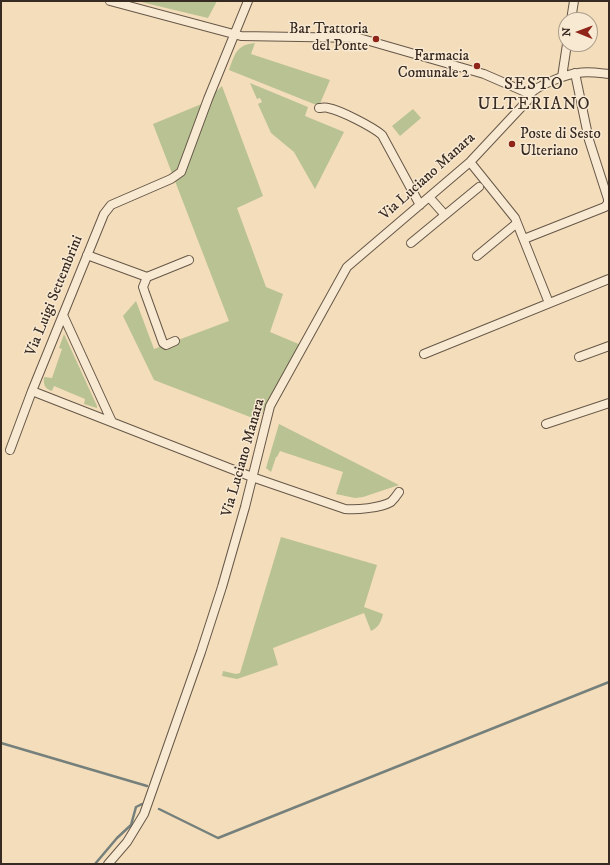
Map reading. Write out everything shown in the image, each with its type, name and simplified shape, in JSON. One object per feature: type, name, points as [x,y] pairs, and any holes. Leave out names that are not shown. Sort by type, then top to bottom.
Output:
[{"type":"street","points":[[110,1],[241,36],[359,38],[484,74],[530,94]]},
{"type":"street","name":"Via Luigi Settembrini","points":[[10,450],[32,391],[104,214],[111,205],[170,179],[181,172],[248,1]]},
{"type":"street","points":[[572,12],[574,1]]},
{"type":"street","points":[[562,77],[566,52]]},
{"type":"street","name":"Via Luciano Manara","points":[[108,864],[127,842],[144,814],[220,594],[245,507],[270,406],[347,267],[470,162],[528,100],[530,94],[545,84],[575,73],[591,72],[609,74]]},
{"type":"street","points":[[524,239],[605,207],[608,203],[589,140],[575,73]]},
{"type":"street","points":[[318,108],[328,108],[353,118],[376,130],[382,135],[420,205]]},
{"type":"street","points":[[470,162],[515,218],[549,303]]},
{"type":"street","points":[[411,243],[479,187]]},
{"type":"street","points":[[429,197],[445,215]]},
{"type":"street","points":[[477,256],[517,223]]},
{"type":"street","points":[[87,255],[147,277],[189,260]]},
{"type":"street","points":[[147,277],[144,292],[163,343],[166,345],[174,341]]},
{"type":"street","points":[[424,354],[609,279]]},
{"type":"street","points":[[63,315],[112,422]]},
{"type":"street","points":[[578,357],[609,346]]},
{"type":"street","points":[[32,391],[252,477],[345,509],[361,509],[382,505],[392,501],[399,492]]},
{"type":"street","points":[[546,424],[609,403]]},
{"type":"green space","points":[[137,1],[217,1],[208,18]]},
{"type":"green space","points":[[255,43],[251,54],[330,80],[319,106],[229,70],[237,51],[244,46]]},
{"type":"green space","points":[[250,83],[308,107],[305,116],[344,132],[315,189],[294,152],[271,133],[258,104],[262,102],[260,98],[257,99]]},
{"type":"green space","points":[[222,86],[263,196],[237,208],[266,287],[283,294],[270,332],[301,345],[258,420],[154,380],[123,316],[136,301],[154,349],[229,321],[153,124],[204,103]]},
{"type":"green space","points":[[413,109],[421,118],[400,136],[392,126]]},
{"type":"green space","points":[[64,334],[97,408],[84,404],[85,399],[54,386],[52,391],[45,386],[44,377],[52,378],[62,349],[59,348]]},
{"type":"green space","points":[[279,424],[399,485],[363,497],[355,498],[336,494],[343,472],[280,451],[276,457],[271,472],[266,468]]},
{"type":"green space","points":[[281,537],[377,565],[364,607],[383,614],[380,622],[376,628],[371,631],[364,613],[273,648],[278,665],[237,679],[222,676],[223,671],[236,674],[240,673]]},
{"type":"waterway","points":[[159,809],[218,838],[609,682]]},
{"type":"waterway","points":[[1,743],[147,786]]},
{"type":"waterway","points":[[95,864],[117,838],[131,825],[136,807],[142,804]]},
{"type":"place","name":"Bar Trattoria del Ponte","points":[[376,39]]},
{"type":"place","name":"Farmacia Comunale 2","points":[[477,66]]},
{"type":"place","name":"Poste di Sesto Ulteriano","points":[[512,144]]},
{"type":"district","name":"SESTO ULTERIANO","points":[[534,95]]}]
